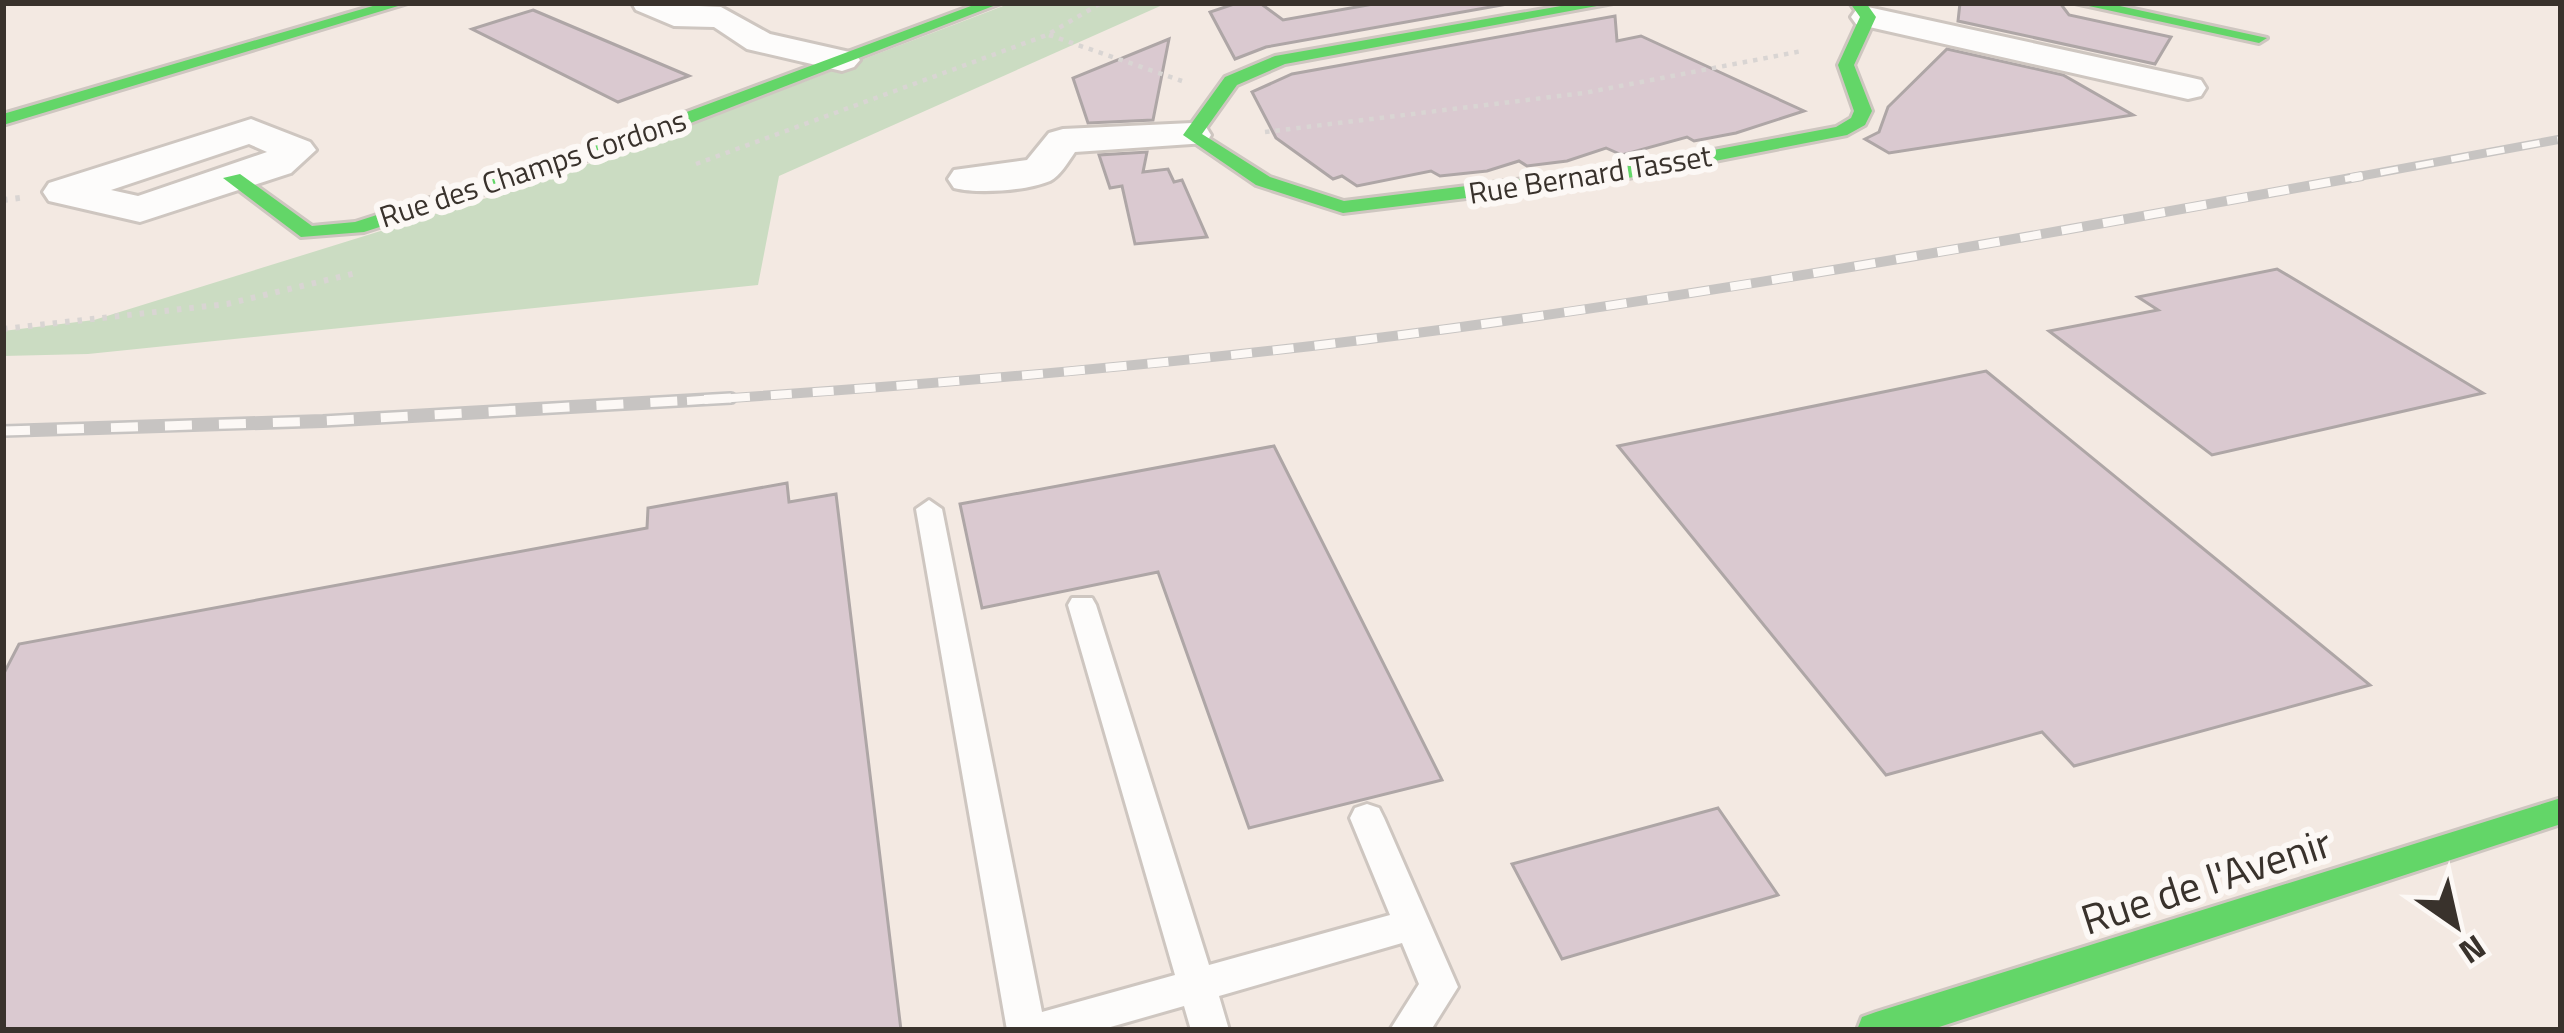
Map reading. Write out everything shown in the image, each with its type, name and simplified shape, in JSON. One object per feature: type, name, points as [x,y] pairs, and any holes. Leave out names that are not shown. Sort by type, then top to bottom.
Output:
[{"type":"street","points":[[3,120],[400,3]]},
{"type":"street","points":[[648,3],[686,19],[726,10],[759,43],[842,61]]},
{"type":"street","name":"Rue des Champs Cordons","points":[[233,178],[308,233],[357,228],[624,142],[993,3]]},
{"type":"street","points":[[968,179],[1040,171],[1063,141],[1192,135],[1231,81],[1317,50],[1605,3]]},
{"type":"street","points":[[2084,3],[2259,38]]},
{"type":"street","points":[[1857,8],[2188,88]]},
{"type":"street","name":"Rue Bernard Tasset","points":[[1192,135],[1304,200],[1343,207],[1623,173],[1841,131],[1858,121],[1863,111],[1846,65],[1857,8]]},
{"type":"street","name":"Rue de l'Avenir","points":[[1876,1030],[2561,811]]},
{"type":"lane","points":[[929,509],[1026,1030]]},
{"type":"lane","points":[[1082,605],[1210,1030]]},
{"type":"lane","points":[[1367,818],[1438,987],[1409,1030]]},
{"type":"lane","points":[[1040,1030],[1412,925]]},
{"type":"path","points":[[686,167],[1047,34],[1101,3]]},
{"type":"path","points":[[1047,34],[1196,85],[1231,81]]},
{"type":"path","points":[[1192,135],[1301,128],[1507,104],[1807,50]]},
{"type":"path","points":[[3,329],[216,303]]},
{"type":"green space","points":[[1011,3],[1167,3],[779,176],[758,285],[88,354],[3,356],[3,331],[94,320],[548,179]]},
{"type":"building","points":[[1237,3],[1260,3],[1283,20],[1379,3],[1513,3],[1266,47],[1235,59],[1210,12]]},
{"type":"building","points":[[1960,3],[2060,3],[2069,15],[2171,37],[2155,64],[1958,21]]},
{"type":"building","points":[[533,10],[689,76],[618,102],[472,29]]},
{"type":"building","points":[[1615,16],[1617,41],[1641,36],[1804,111],[1736,133],[1694,141],[1687,137],[1622,155],[1606,148],[1567,161],[1527,166],[1519,161],[1487,171],[1440,176],[1431,171],[1357,186],[1342,176],[1333,179],[1276,138],[1252,92],[1292,74]]},
{"type":"building","points":[[1169,39],[1153,120],[1088,123],[1073,78]]},
{"type":"building","points":[[1947,49],[2063,75],[2133,115],[1889,153],[1865,139],[1879,132],[1888,107]]},
{"type":"building","points":[[1147,152],[1143,172],[1168,169],[1174,182],[1182,180],[1207,237],[1135,244],[1122,186],[1110,188],[1099,155]]},
{"type":"building","points":[[2277,269],[2483,393],[2212,455],[2049,331],[2158,310],[2138,297]]},
{"type":"building","points":[[1986,371],[2370,685],[2074,766],[2042,732],[1886,775],[1618,446]]},
{"type":"building","points":[[1274,446],[1442,780],[1249,828],[1158,572],[982,608],[960,504]]},
{"type":"building","points":[[787,483],[789,502],[836,494],[901,1030],[3,1030],[3,675],[19,644],[647,528],[648,508]]},
{"type":"building","points":[[1718,808],[1778,895],[1562,959],[1512,864]]},
{"type":"railway","points":[[2345,179],[2561,139]]},
{"type":"railway","points":[[717,399],[1068,371],[1447,329],[1791,277],[2362,176]]},
{"type":"railway","points":[[717,399],[731,398]]},
{"type":"railway","points":[[3,431],[323,421],[717,399]]},
{"type":"railway","points":[[687,401],[717,399]]},
{"type":"traffic: fast","points":[[3,120],[400,3]]},
{"type":"traffic: fast","points":[[233,178],[308,233],[357,228],[624,142],[993,3]]},
{"type":"traffic: fast","points":[[1605,3],[1281,60],[1231,81],[1192,135],[1263,181],[1343,207],[1623,173],[1841,131],[1859,121],[1863,111],[1846,65],[1868,17],[1858,3]]},
{"type":"traffic: fast","points":[[2083,3],[2259,38]]},
{"type":"traffic: fast","points":[[1876,1030],[2561,811]]}]
